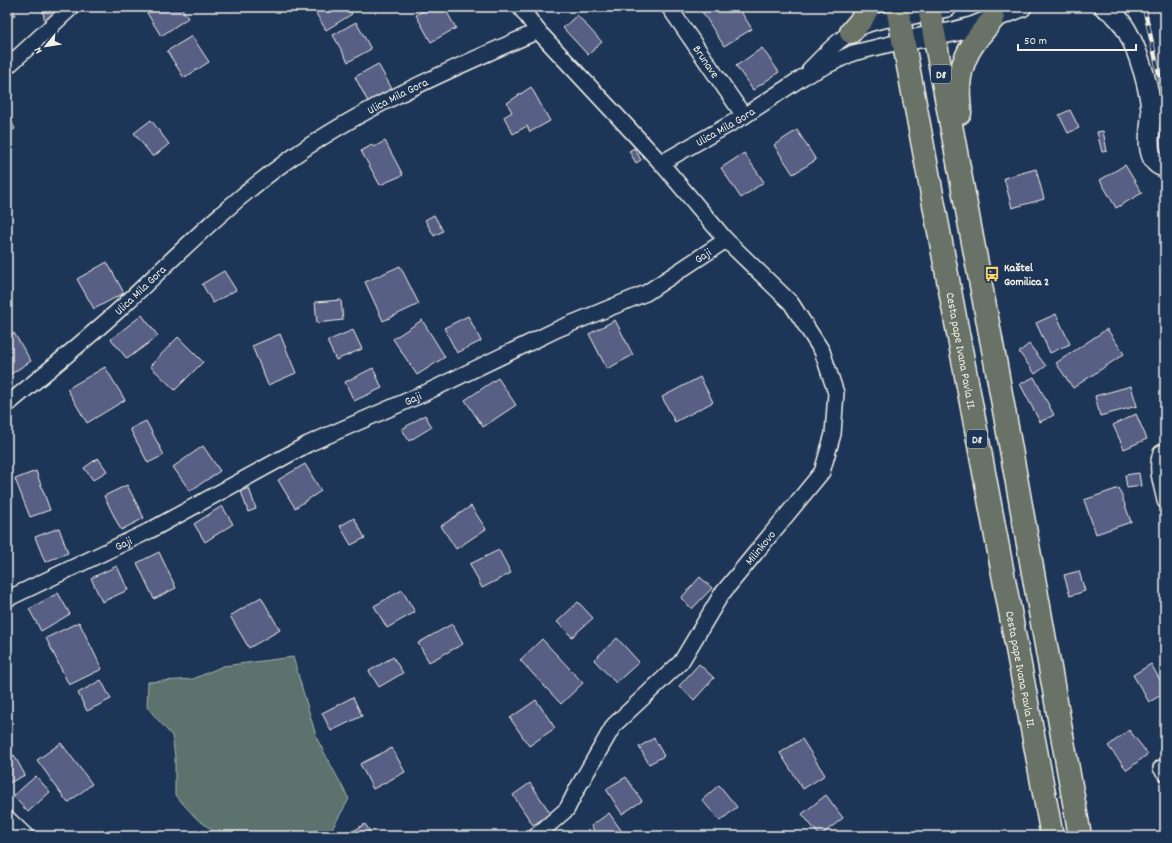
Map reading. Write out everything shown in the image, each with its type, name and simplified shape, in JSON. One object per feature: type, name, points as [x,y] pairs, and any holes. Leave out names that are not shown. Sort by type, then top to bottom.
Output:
[{"type":"main road","points":[[851,32],[862,19],[868,7]]},
{"type":"main road","name":"D8","points":[[935,8],[934,35],[997,371],[1080,836]]},
{"type":"main road","name":"Cesta pape Ivana Pavla II.","points":[[898,12],[1052,836]]},
{"type":"main road","points":[[953,137],[959,122],[960,106],[958,90],[963,63],[969,49],[992,19]]},
{"type":"street","points":[[7,68],[72,7]]},
{"type":"street","points":[[520,7],[538,31],[661,163],[726,240]]},
{"type":"street","name":"Brunave","points":[[669,7],[744,116]]},
{"type":"street","points":[[903,41],[972,27],[1022,7]]},
{"type":"street","points":[[898,12],[935,8]]},
{"type":"street","points":[[1113,9],[1127,31],[1139,59],[1147,86],[1151,112],[1149,142],[1152,158],[1156,164],[1165,167]]},
{"type":"street","name":"Ulica Mila Gora","points":[[803,77],[829,50],[851,32],[862,26],[876,22],[898,12]]},
{"type":"street","name":"Ulica Mila Gora","points":[[7,405],[120,308],[220,214],[286,161],[335,129],[416,86],[538,31]]},
{"type":"street","name":"Ulica Mila Gora","points":[[661,163],[744,116],[803,77],[853,53],[903,41]]},
{"type":"street","name":"Gaji","points":[[7,599],[149,531],[308,444],[425,393],[558,329],[646,292],[726,240]]},
{"type":"street","name":"Milinkovo","points":[[536,836],[568,809],[577,789],[614,725],[681,662],[721,595],[822,472],[834,434],[836,393],[822,351],[791,303],[726,240]]},
{"type":"street","points":[[1165,451],[1161,453],[1158,460],[1158,468],[1165,501]]},
{"type":"street","points":[[7,818],[26,836]]},
{"type":"green space","points":[[293,657],[317,739],[349,799],[328,836],[220,836],[197,819],[175,795],[175,757],[172,736],[147,707],[148,682],[193,679],[223,666]]},
{"type":"building","points":[[7,7],[11,7],[15,15],[7,19]]},
{"type":"building","points":[[42,7],[68,7],[46,28]]},
{"type":"building","points":[[181,7],[188,18],[161,36],[144,8]]},
{"type":"building","points":[[312,7],[347,7],[352,14],[326,30]]},
{"type":"building","points":[[431,7],[444,7],[456,28],[431,42],[416,15]]},
{"type":"building","points":[[699,7],[738,7],[752,29],[724,46]]},
{"type":"building","points":[[577,15],[602,42],[588,55],[563,28]]},
{"type":"building","points":[[356,22],[371,49],[348,62],[333,35]]},
{"type":"building","points":[[192,36],[209,62],[184,78],[167,51]]},
{"type":"building","points":[[762,48],[779,72],[753,90],[736,66]]},
{"type":"building","points":[[378,64],[392,89],[368,102],[355,77]]},
{"type":"building","points":[[531,87],[550,121],[530,132],[527,126],[513,134],[504,117],[512,112],[507,103]]},
{"type":"building","points":[[1070,110],[1079,128],[1068,133],[1059,115]]},
{"type":"building","points":[[7,113],[15,129],[7,133]]},
{"type":"building","points":[[151,120],[169,144],[153,157],[134,133]]},
{"type":"building","points":[[797,130],[816,160],[793,174],[774,145]]},
{"type":"building","points":[[1103,131],[1107,151],[1102,152],[1097,132]]},
{"type":"building","points":[[385,141],[403,175],[380,185],[361,151],[372,145],[374,147]]},
{"type":"building","points":[[634,148],[641,160],[636,163],[629,151]]},
{"type":"building","points":[[744,153],[764,182],[741,198],[721,168]]},
{"type":"building","points":[[1125,165],[1142,193],[1116,208],[1100,180]]},
{"type":"building","points":[[1036,169],[1044,199],[1012,208],[1004,178]]},
{"type":"building","points":[[434,215],[443,231],[434,236],[425,220]]},
{"type":"building","points":[[107,262],[124,293],[94,309],[77,279]]},
{"type":"building","points":[[400,266],[419,304],[383,321],[365,282]]},
{"type":"building","points":[[224,271],[236,290],[213,303],[202,284]]},
{"type":"building","points":[[341,300],[343,320],[317,323],[315,302]]},
{"type":"building","points":[[1056,314],[1070,344],[1050,353],[1036,323]]},
{"type":"building","points":[[142,315],[158,336],[127,359],[111,339]]},
{"type":"building","points":[[468,316],[481,341],[457,353],[444,328]]},
{"type":"building","points":[[422,320],[445,357],[417,375],[393,339]]},
{"type":"building","points":[[615,320],[633,355],[607,369],[589,334]]},
{"type":"building","points":[[1107,329],[1124,354],[1073,388],[1056,363]]},
{"type":"building","points":[[353,330],[362,349],[336,360],[327,341]]},
{"type":"building","points":[[14,333],[31,361],[11,374],[7,368],[7,337]]},
{"type":"building","points":[[280,334],[296,373],[268,385],[252,346]]},
{"type":"building","points":[[178,337],[203,362],[175,390],[150,366]]},
{"type":"building","points":[[1029,344],[1046,366],[1035,374],[1019,352]]},
{"type":"building","points":[[105,367],[125,400],[87,423],[67,389]]},
{"type":"building","points":[[373,368],[382,388],[354,401],[345,382]]},
{"type":"building","points":[[700,377],[713,402],[675,422],[662,397]]},
{"type":"building","points":[[1034,377],[1054,415],[1040,422],[1020,384]]},
{"type":"building","points":[[498,378],[516,405],[483,427],[465,400]]},
{"type":"building","points":[[1131,386],[1137,406],[1100,416],[1095,396]]},
{"type":"building","points":[[1136,414],[1147,439],[1124,449],[1113,425]]},
{"type":"building","points":[[425,415],[432,427],[409,441],[402,429]]},
{"type":"building","points":[[146,421],[164,455],[148,463],[130,429]]},
{"type":"building","points":[[203,446],[220,471],[190,491],[173,467]]},
{"type":"building","points":[[98,458],[107,471],[93,480],[84,468]]},
{"type":"building","points":[[305,464],[321,491],[295,508],[278,480]]},
{"type":"building","points":[[36,471],[50,510],[30,517],[15,479]]},
{"type":"building","points":[[1139,473],[1141,486],[1127,488],[1125,475]]},
{"type":"building","points":[[127,485],[144,518],[121,530],[104,496]]},
{"type":"building","points":[[249,488],[256,509],[248,512],[241,491]]},
{"type":"building","points":[[1119,488],[1131,522],[1096,534],[1084,500]]},
{"type":"building","points":[[222,506],[233,524],[205,542],[194,524]]},
{"type":"building","points":[[471,506],[486,529],[456,549],[441,526]]},
{"type":"building","points":[[354,518],[365,538],[351,545],[340,526]]},
{"type":"building","points":[[59,528],[68,553],[45,562],[35,537]]},
{"type":"building","points":[[499,550],[511,573],[482,588],[470,564]]},
{"type":"building","points":[[159,552],[176,588],[154,599],[137,563]]},
{"type":"building","points":[[117,566],[128,590],[102,602],[91,578]]},
{"type":"building","points":[[1079,571],[1085,591],[1070,596],[1064,575]]},
{"type":"building","points":[[700,577],[712,588],[692,609],[681,598]]},
{"type":"building","points":[[402,590],[415,612],[387,628],[374,606]]},
{"type":"building","points":[[58,593],[70,614],[41,631],[29,609]]},
{"type":"building","points":[[261,597],[280,630],[249,648],[230,616]]},
{"type":"building","points":[[578,602],[593,618],[572,637],[557,622]]},
{"type":"building","points":[[79,622],[102,669],[69,685],[46,638]]},
{"type":"building","points":[[452,624],[463,644],[429,662],[418,643]]},
{"type":"building","points":[[617,638],[639,662],[616,683],[594,660]]},
{"type":"building","points":[[542,639],[583,683],[561,704],[520,660]]},
{"type":"building","points":[[393,657],[403,673],[379,687],[369,671]]},
{"type":"building","points":[[699,664],[714,678],[694,700],[679,686]]},
{"type":"building","points":[[1151,664],[1165,689],[1165,693],[1149,702],[1133,675]]},
{"type":"building","points":[[101,680],[111,699],[87,711],[78,693]]},
{"type":"building","points":[[353,697],[362,716],[331,731],[322,713]]},
{"type":"building","points":[[536,700],[555,728],[529,746],[510,718]]},
{"type":"building","points":[[1129,730],[1148,754],[1127,770],[1108,746]]},
{"type":"building","points":[[654,738],[664,756],[649,764],[639,747]]},
{"type":"building","points":[[802,739],[825,775],[803,789],[780,753]]},
{"type":"building","points":[[61,743],[92,784],[68,803],[37,760]]},
{"type":"building","points":[[392,748],[405,772],[373,789],[360,764]]},
{"type":"building","points":[[14,755],[25,775],[9,783],[7,779],[7,759]]},
{"type":"building","points":[[36,776],[50,792],[28,812],[13,796]]},
{"type":"building","points":[[626,777],[642,801],[622,814],[606,789]]},
{"type":"building","points":[[530,783],[551,814],[533,825],[513,795]]},
{"type":"building","points":[[719,785],[737,807],[720,821],[702,800]]},
{"type":"building","points":[[826,795],[843,818],[820,836],[802,814]]},
{"type":"building","points":[[609,813],[623,833],[619,836],[598,836],[591,826]]},
{"type":"building","points":[[365,824],[373,836],[345,836]]},
{"type":"railway","points":[[1144,7],[1165,101]]},
{"type":"place","name":"Kaštel Gomilica 2","points":[[992,274]]}]
